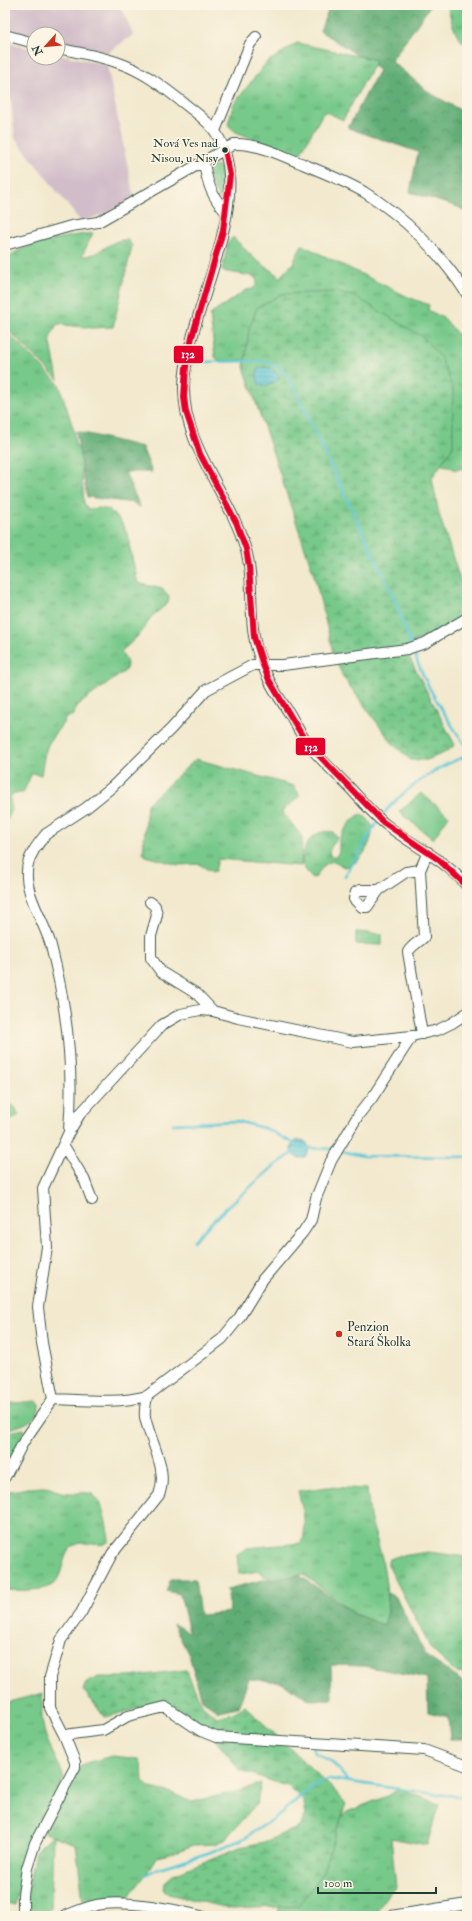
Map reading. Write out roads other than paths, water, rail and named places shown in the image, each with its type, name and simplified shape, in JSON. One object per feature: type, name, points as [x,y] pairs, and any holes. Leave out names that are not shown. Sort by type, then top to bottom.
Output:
[{"type":"street","points":[[7,37],[26,41]]},
{"type":"street","points":[[215,131],[250,44],[256,37]]},
{"type":"street","points":[[66,50],[121,63],[144,74],[204,119],[215,131],[225,150],[230,175],[226,212],[223,230],[192,337],[186,367],[184,397],[186,412],[200,454],[236,522],[246,549],[249,566],[254,637],[263,665],[269,680],[306,742],[383,822],[428,852],[461,878],[467,886]]},
{"type":"street","points":[[5,245],[72,226],[98,222],[234,144],[247,144],[282,155],[331,176],[364,192],[394,212],[427,244],[458,280],[467,294]]},
{"type":"street","points":[[204,162],[209,190],[226,212]]},
{"type":"street","points":[[5,1477],[24,1441],[53,1399],[42,1343],[38,1307],[47,1248],[42,1196],[43,1188],[64,1146],[76,1112],[65,1008],[51,945],[30,891],[27,871],[33,851],[46,834],[86,808],[112,787],[171,729],[206,690],[253,666],[283,665],[407,649],[426,643],[467,618]]},
{"type":"street","points":[[53,1399],[117,1400],[134,1399],[147,1396],[222,1339],[240,1318],[263,1279],[303,1232],[311,1220],[316,1198],[331,1161],[359,1114],[417,1035],[408,952],[411,946],[419,942],[424,937],[420,870],[428,852]]},
{"type":"street","points":[[379,890],[406,872],[420,870]]},
{"type":"street","points":[[150,902],[155,906],[157,915],[151,936],[151,958],[161,972],[197,994],[213,1010]]},
{"type":"street","points":[[76,1112],[107,1083],[162,1024],[181,1014],[200,1010],[213,1010],[238,1018],[353,1042],[417,1035],[438,1030],[452,1023],[467,1012]]},
{"type":"street","points":[[64,1146],[84,1179],[92,1200]]},
{"type":"street","points":[[23,1916],[22,1895],[27,1868],[35,1843],[75,1767],[75,1762],[64,1735],[50,1708],[50,1677],[61,1640],[81,1613],[112,1554],[159,1495],[162,1487],[156,1449],[145,1418],[147,1396]]},
{"type":"street","points":[[64,1735],[103,1730],[128,1716],[165,1707],[201,1731],[216,1737],[424,1750],[467,1766]]},
{"type":"street","points":[[65,1916],[93,1906],[118,1903],[136,1904],[201,1916]]},
{"type":"street","points":[[391,1916],[467,1904]]},
{"type":"water","points":[[258,368],[271,368],[280,377],[270,384],[262,386],[259,385],[257,377]]},
{"type":"water","points":[[300,1140],[306,1143],[309,1149],[306,1155],[300,1158],[294,1155],[291,1149],[294,1143]]},
{"type":"waterway","points":[[192,362],[266,361],[279,367],[289,377],[396,602],[411,646]]},
{"type":"waterway","points":[[413,650],[430,689],[467,748]]},
{"type":"waterway","points":[[381,817],[398,799],[420,781],[444,766],[467,756]]},
{"type":"waterway","points":[[345,876],[378,821]]},
{"type":"waterway","points":[[173,1124],[237,1121],[267,1129],[295,1144]]},
{"type":"waterway","points":[[305,1148],[334,1149]]},
{"type":"waterway","points":[[193,1241],[224,1210],[272,1168],[295,1151]]},
{"type":"waterway","points":[[341,1151],[363,1156],[467,1157]]},
{"type":"waterway","points":[[313,1746],[315,1753],[332,1762],[349,1782]]},
{"type":"waterway","points":[[145,1875],[159,1868],[208,1853],[241,1840],[275,1818],[313,1786],[330,1779],[434,1794],[467,1797]]},
{"type":"place","name":"Nová Ves nad Nisou, u Nisy","points":[[225,150]]},
{"type":"place","name":"Penzion Stará Školka","points":[[339,1334]]}]
